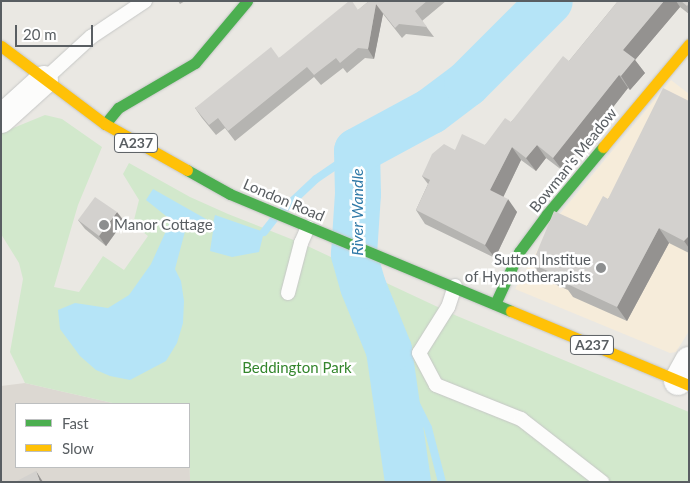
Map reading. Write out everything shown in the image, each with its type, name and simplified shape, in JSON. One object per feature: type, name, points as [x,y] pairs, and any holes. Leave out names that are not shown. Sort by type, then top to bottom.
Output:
[{"type":"main road","points":[[105,124],[118,108],[195,63],[247,1]]},
{"type":"main road","name":"Bowman's Meadow","points":[[495,304],[519,252],[547,214],[689,44]]},
{"type":"main road","name":"London Road","points":[[1,46],[105,124],[200,179],[304,226],[455,286],[495,304],[685,376]]},
{"type":"street","points":[[1,119],[44,80]]},
{"type":"lane","points":[[44,80],[90,37],[145,1]]},
{"type":"lane","points":[[288,293],[304,226]]},
{"type":"lane","points":[[455,286],[448,306],[419,353],[436,385],[521,419],[602,482]]},
{"type":"shaded area","points":[[671,80],[689,94],[689,331],[676,352],[670,353],[515,289],[554,221]]},
{"type":"shaded area","points":[[25,383],[113,403],[15,403],[15,468],[190,468],[190,482],[1,482],[1,386]]},
{"type":"green space","name":"Beddington Park","points":[[45,115],[62,119],[102,147],[78,205],[54,287],[79,292],[103,256],[124,270],[148,236],[133,224],[139,200],[123,174],[129,163],[190,197],[301,243],[457,316],[689,412],[689,482],[190,482],[190,403],[113,403],[25,383],[10,352],[23,279],[19,263],[1,234],[1,133]]},
{"type":"water","points":[[153,189],[213,223],[215,215],[264,232],[259,252],[232,257],[210,251],[213,231],[187,224],[175,269],[181,281],[184,301],[183,323],[177,343],[166,361],[130,380],[110,376],[96,370],[80,356],[60,329],[58,310],[75,303],[108,308],[129,295],[151,264],[171,220],[146,200]]},
{"type":"building","points":[[349,1],[352,1],[358,10],[369,1],[427,1],[415,11],[427,27],[399,24],[395,28],[376,4],[368,49],[358,48],[340,63],[336,58],[314,75],[307,67],[228,131],[218,118],[209,125],[195,108],[271,47],[279,58]]},
{"type":"building","points":[[618,1],[664,1],[623,50],[635,59],[621,76],[619,75],[553,158],[537,145],[526,158],[512,147],[490,190],[508,199],[485,245],[416,210],[430,180],[422,176],[432,154],[444,144],[455,150],[462,134],[485,145],[505,118],[511,122],[563,56],[569,61]]},
{"type":"building","points":[[681,1],[689,1],[689,3],[687,6]]},
{"type":"building","points":[[663,88],[689,101],[689,236],[684,241],[659,228],[617,307],[563,282],[564,278],[532,264],[554,211],[587,226],[603,196],[608,199]]},
{"type":"building","points":[[95,197],[117,212],[99,236],[78,220]]},
{"type":"building","points":[[36,471],[40,482],[15,482]]},
{"type":"waterway","name":"River Wandle","points":[[408,482],[389,350],[363,286],[354,254],[358,194],[357,151],[431,111],[467,84],[550,1]]},
{"type":"waterway","points":[[283,210],[316,179],[357,151]]},
{"type":"waterway","points":[[264,232],[275,218]]},
{"type":"waterway","points":[[389,350],[428,428],[442,482]]},
{"type":"traffic: fast","points":[[105,124],[118,108],[195,63],[247,1]]},
{"type":"traffic: fast","points":[[495,304],[519,252],[547,214],[603,147]]},
{"type":"traffic: fast","points":[[187,170],[230,194],[511,311]]},
{"type":"traffic: slow","points":[[603,147],[689,44]]},
{"type":"traffic: slow","points":[[1,46],[105,124],[187,170]]},
{"type":"traffic: slow","points":[[511,311],[689,385]]},
{"type":"place","name":"Manor Cottage","points":[[104,225]]},
{"type":"place","name":"Sutton Institue of Hypnotherapists","points":[[601,268]]}]
